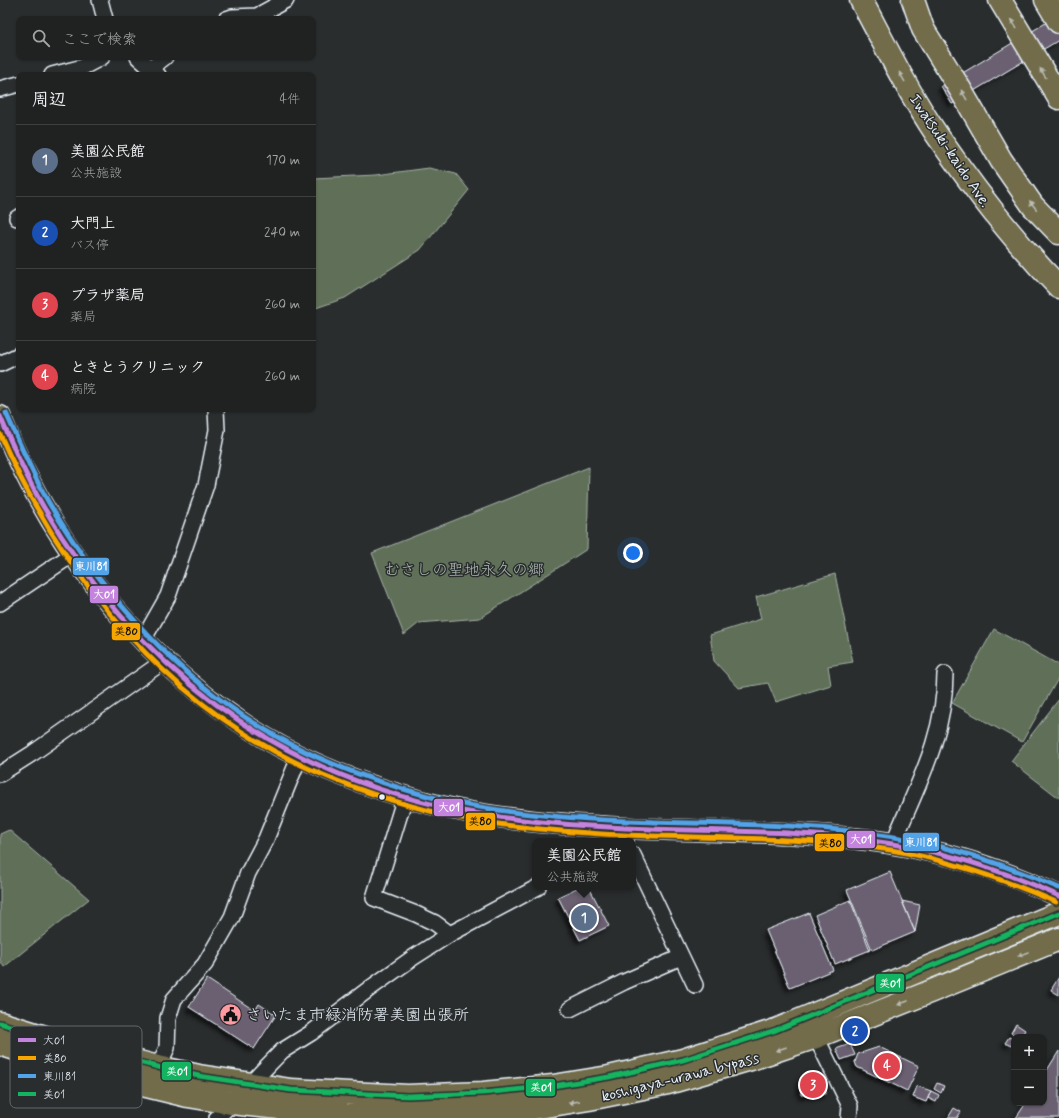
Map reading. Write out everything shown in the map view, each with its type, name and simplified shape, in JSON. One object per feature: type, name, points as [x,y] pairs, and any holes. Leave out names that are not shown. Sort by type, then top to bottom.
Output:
[{"type":"highway","name":"Iwatsuki-kaido Ave.","points":[[860,0],[900,73],[937,134],[994,214],[1030,257],[1059,287]]},
{"type":"highway","points":[[913,0],[923,29],[1001,160],[1033,206],[1059,234]]},
{"type":"highway","points":[[1000,0],[1059,98]]},
{"type":"highway","points":[[1046,0],[1059,22]]},
{"type":"highway","points":[[994,214],[1044,286],[1059,302]]},
{"type":"highway","name":"koshigaya-urawa bypass","points":[[142,1063],[199,1076],[291,1090],[408,1096],[483,1093],[553,1086],[609,1078],[683,1060],[776,1030],[1059,914]]},
{"type":"highway","name":"koshigaya-urawa bypass","points":[[142,1085],[188,1096],[224,1110],[346,1115],[454,1116],[521,1110],[588,1099],[668,1083],[751,1059],[816,1036],[932,991],[1059,939]]},
{"type":"highway","name":"koshigaya-urawa bypass","points":[[0,1023],[10,1026]]},
{"type":"highway","name":"koshigaya-urawa bypass","points":[[0,1044],[10,1047]]},
{"type":"main road","points":[[0,416],[35,492],[53,524],[73,554],[110,602],[143,640],[198,691],[240,722],[266,738],[330,770],[405,797],[449,808],[494,816],[537,821],[625,837],[802,835],[868,840],[950,856],[986,866],[1021,879],[1059,896]]},
{"type":"street","points":[[100,0],[104,16]]},
{"type":"street","points":[[258,16],[286,0]]},
{"type":"street","points":[[64,72],[83,67],[96,60]]},
{"type":"street","points":[[142,60],[155,71],[163,60]]},
{"type":"street","points":[[0,89],[16,85]]},
{"type":"street","points":[[0,364],[16,356]]},
{"type":"street","points":[[143,640],[168,596],[206,485],[218,430],[216,412]]},
{"type":"street","points":[[0,603],[73,554]]},
{"type":"street","points":[[0,774],[72,726],[164,661]]},
{"type":"street","points":[[896,845],[898,832],[929,763],[937,736],[946,693],[946,674]]},
{"type":"street","points":[[158,1067],[167,1048],[168,1018],[174,999],[205,964],[232,917],[248,873],[266,839],[300,755]]},
{"type":"street","points":[[405,797],[374,898],[423,917],[435,923],[450,934]]},
{"type":"street","points":[[636,862],[695,986]]},
{"type":"street","points":[[224,1110],[282,1052],[311,1033],[369,989],[450,934],[532,890]]},
{"type":"street","points":[[570,1009],[624,982],[681,957]]},
{"type":"street","points":[[816,1036],[850,1106],[849,1118]]},
{"type":"green space","points":[[429,168],[456,174],[469,190],[420,250],[345,298],[316,308],[316,178],[376,175]]},
{"type":"green space","name":"むさしの聖地永久の郷","points":[[589,467],[587,549],[480,618],[419,623],[404,635],[372,553]]},
{"type":"green space","points":[[835,574],[853,662],[828,666],[831,685],[776,702],[768,683],[739,688],[714,661],[710,635],[761,619],[756,597]]},
{"type":"green space","points":[[994,629],[1059,665],[1059,677],[1022,742],[952,703]]},
{"type":"green space","points":[[1059,699],[1059,798],[1011,761]]},
{"type":"green space","points":[[9,830],[89,899],[4,967],[0,960],[0,834]]},
{"type":"building","points":[[1059,15],[1059,40],[952,104],[941,86]]},
{"type":"building","points":[[890,872],[915,932],[872,950],[847,890]]},
{"type":"building","points":[[573,890],[591,890],[609,926],[580,940],[558,897]]},
{"type":"building","points":[[850,900],[870,950],[835,964],[815,915]]},
{"type":"building","points":[[902,901],[920,905],[915,932]]},
{"type":"building","points":[[809,913],[833,970],[790,988],[766,930]]},
{"type":"building","points":[[1059,977],[1059,995],[1051,990]]},
{"type":"building","points":[[207,979],[255,1011],[259,1004],[276,1015],[254,1049],[189,1007]]},
{"type":"building","points":[[1016,1024],[1025,1030],[1023,1034],[1011,1033]]},
{"type":"building","points":[[1009,1037],[1011,1038],[1011,1046],[1005,1043]]},
{"type":"building","points":[[850,1044],[855,1055],[841,1060],[836,1049]]},
{"type":"building","points":[[879,1047],[919,1066],[907,1091],[857,1067],[855,1062],[858,1054]]},
{"type":"building","points":[[1059,1051],[1059,1118],[1016,1118],[1024,1106],[1047,1106],[1047,1070]]},
{"type":"building","points":[[826,1077],[826,1094],[801,1095],[801,1078]]},
{"type":"building","points":[[937,1083],[944,1086],[941,1093],[934,1089]]},
{"type":"building","points":[[917,1086],[931,1091],[926,1102],[913,1097]]},
{"type":"building","points":[[931,1091],[939,1095],[936,1102],[928,1098]]},
{"type":"building","points":[[954,1108],[961,1112],[957,1118],[948,1118]]},
{"type":"transit line","name":"東川81","points":[[6,413],[37,481],[71,538],[121,605],[149,636],[179,666],[211,693],[245,717],[281,739],[317,757],[335,765],[412,792],[455,803],[504,811],[603,820],[794,826],[861,832],[894,837],[978,857],[1059,888]]},
{"type":"transit line","name":"大01","points":[[0,416],[25,473],[43,506],[80,564],[121,616],[167,663],[216,704],[270,740],[329,770],[391,793],[458,810],[520,820],[625,828],[793,833],[860,839],[893,844],[978,864],[1059,896]]},
{"type":"transit line","name":"美80","points":[[0,434],[23,482],[49,528],[78,573],[111,615],[147,654],[186,690],[229,723],[274,751],[311,770],[350,786],[410,806],[472,820],[537,829],[637,836],[747,838],[819,842],[891,850],[934,859],[975,871],[1056,902]]},
{"type":"transit line","name":"美01","points":[[142,1063],[199,1076],[291,1090],[408,1096],[483,1093],[553,1086],[609,1077],[683,1060],[776,1030],[1059,913]]},
{"type":"transit line","name":"美01","points":[[0,1023],[10,1026]]},
{"type":"place","name":"美園公民館","points":[[584,918]]},
{"type":"place","name":"さいたま市緑消防署美園出張所","points":[[230,1014]]},
{"type":"place","name":"大門上","points":[[855,1031]]},
{"type":"place","name":"ときとうクリニック","points":[[887,1066]]},
{"type":"place","name":"プラザ薬局","points":[[813,1085]]}]
